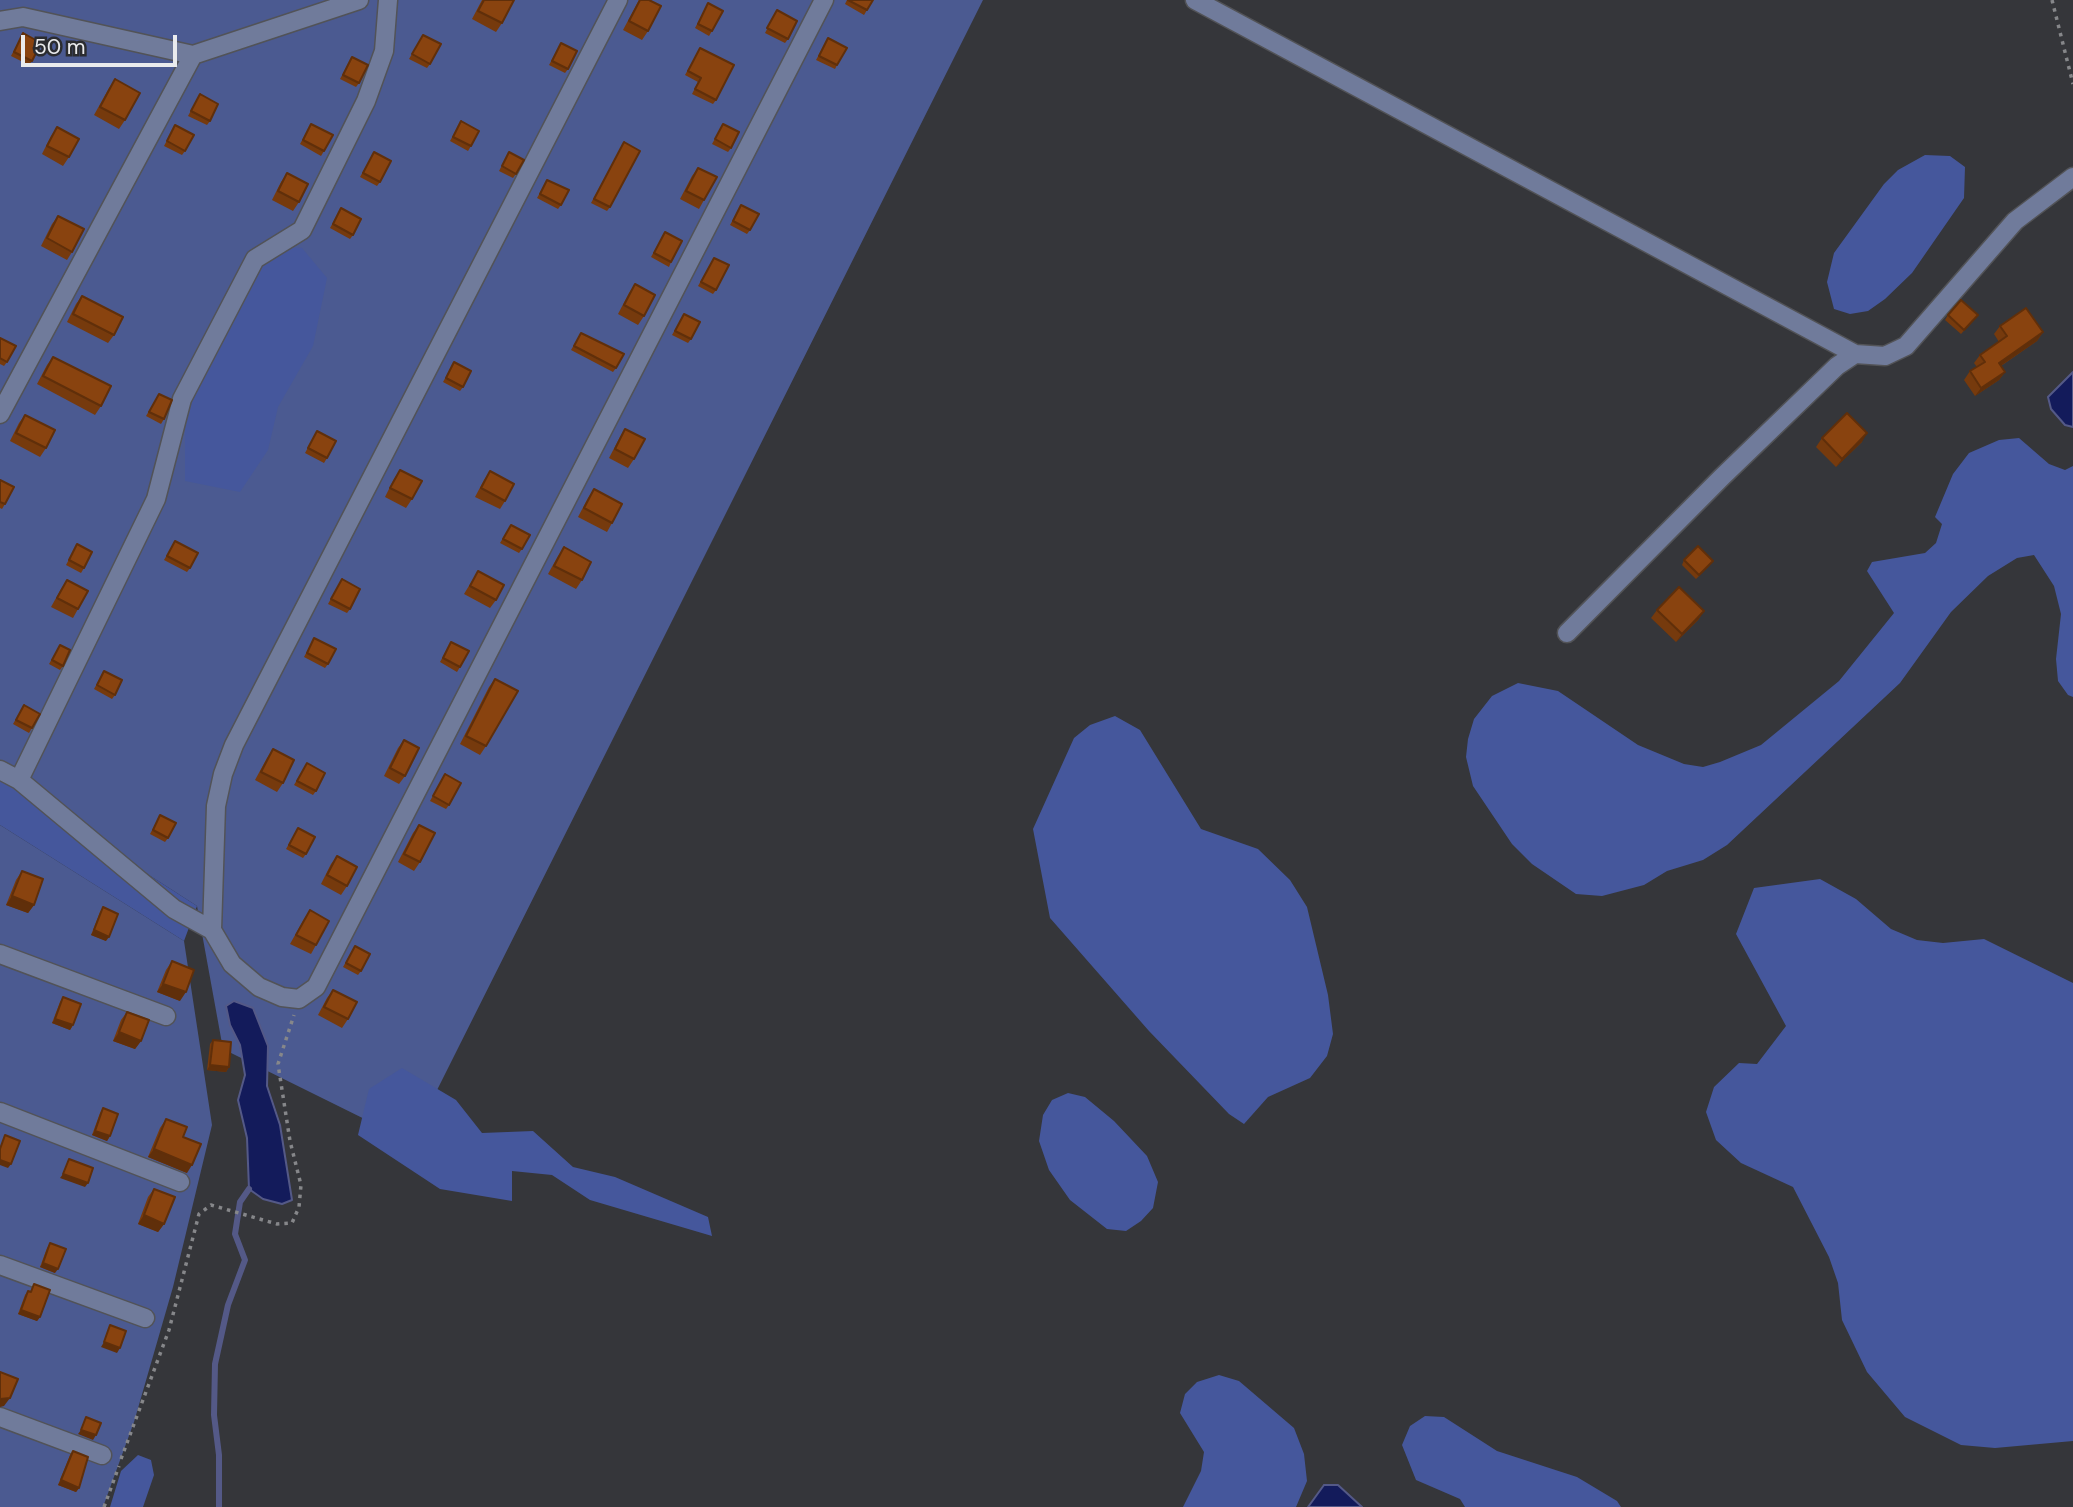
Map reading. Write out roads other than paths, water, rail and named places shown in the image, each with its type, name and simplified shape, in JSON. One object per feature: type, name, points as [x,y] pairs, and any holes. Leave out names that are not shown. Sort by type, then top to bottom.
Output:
[{"type":"street","points":[[0,21],[23,17],[193,55],[359,0]]},
{"type":"street","points":[[19,780],[156,499],[182,399],[255,260],[302,230],[366,101],[384,51],[388,0]]},
{"type":"street","points":[[212,930],[216,806],[223,774],[234,745],[618,0]]},
{"type":"street","points":[[0,770],[19,780],[174,909],[212,930],[232,964],[259,987],[282,997],[299,999],[316,987],[824,0]]},
{"type":"street","points":[[1195,0],[1855,354],[1885,356],[1906,346],[2015,220],[2073,177]]},
{"type":"street","points":[[0,414],[193,55]]},
{"type":"street","points":[[1567,633],[1722,477],[1837,366],[1855,354]]},
{"type":"street","points":[[0,954],[166,1016]]},
{"type":"street","points":[[0,1112],[180,1182]]},
{"type":"street","points":[[0,1265],[145,1318]]},
{"type":"street","points":[[0,1417],[102,1455]]},
{"type":"waterway","points":[[219,1507],[219,1455],[214,1415],[215,1364],[228,1305],[245,1260],[235,1234],[240,1202],[249,1189]]}]
